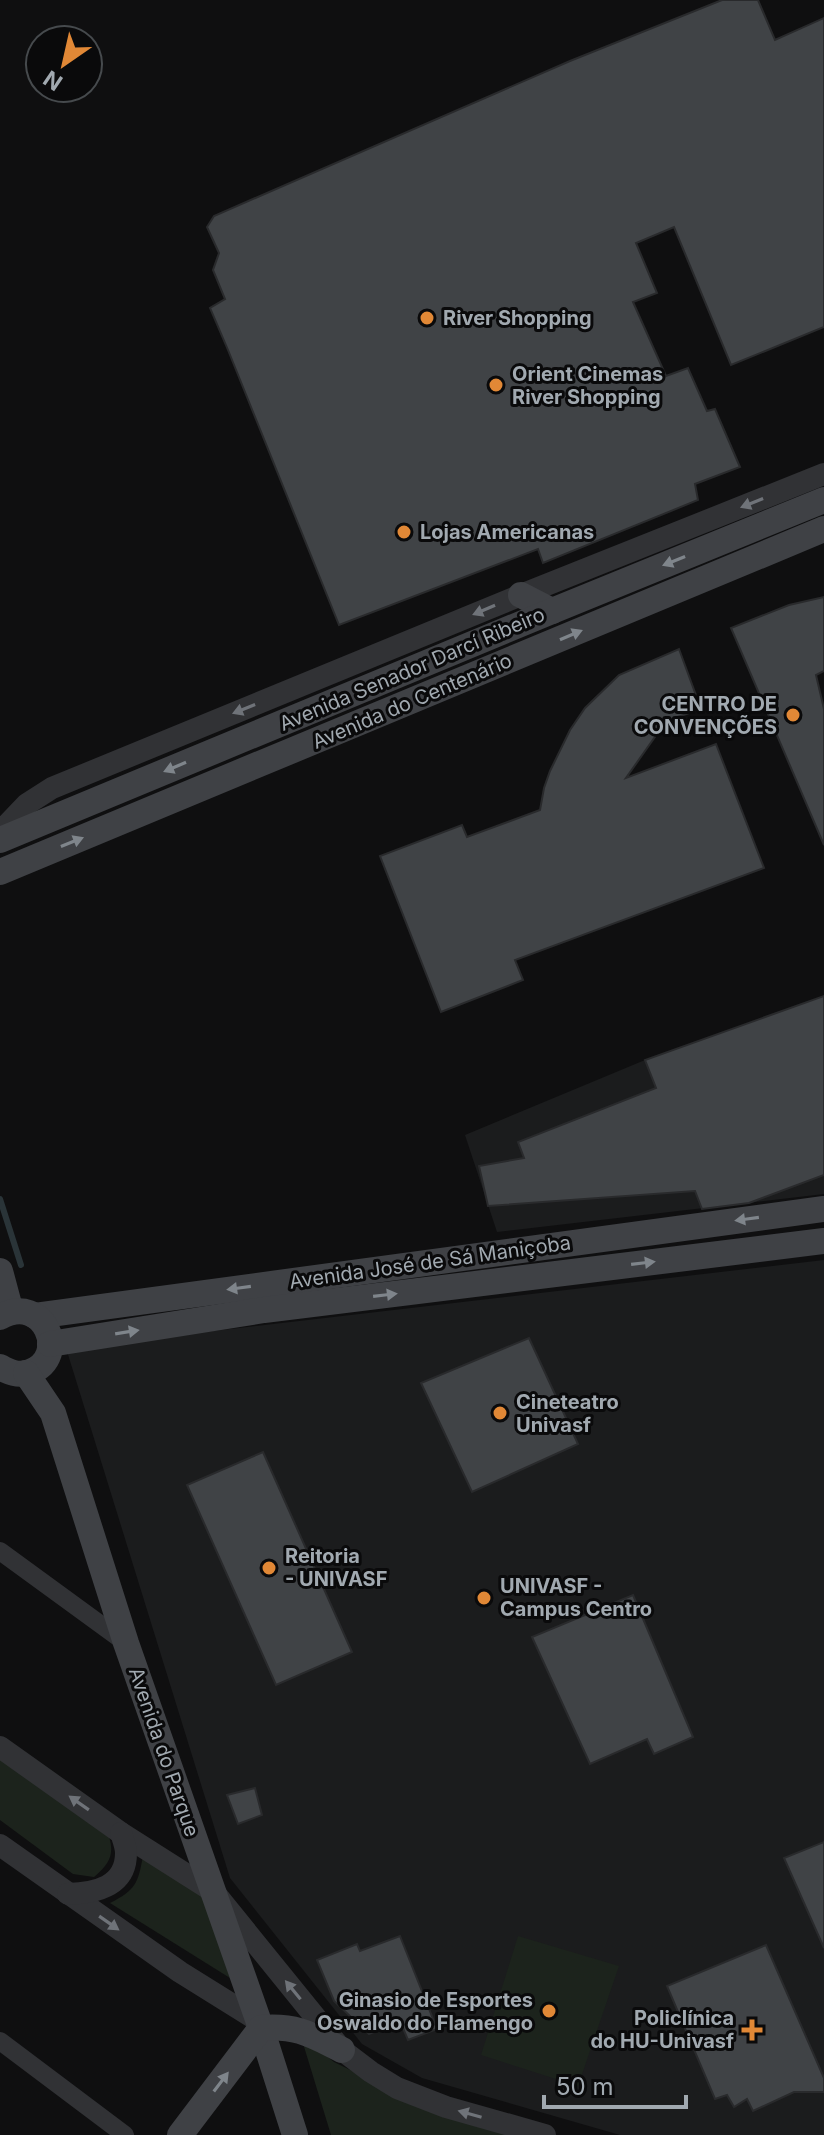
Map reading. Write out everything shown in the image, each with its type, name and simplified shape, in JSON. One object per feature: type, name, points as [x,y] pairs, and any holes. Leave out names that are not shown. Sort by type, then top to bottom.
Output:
[{"type":"main road","name":"Avenida Senador Darcí Ribeiro","points":[[0,840],[824,500]]},
{"type":"main road","name":"Avenida do Centenário","points":[[0,872],[824,529]]},
{"type":"main road","points":[[521,595],[552,611]]},
{"type":"main road","name":"Avenida José de Sá Maniçoba","points":[[15,1315],[824,1209]]},
{"type":"main road","name":"Avenida José de Sá Maniçoba","points":[[50,1344],[264,1310],[824,1241]]},
{"type":"main road","points":[[0,1271],[15,1315],[47,1328],[50,1344],[43,1363],[35,1369],[26,1373],[10,1373],[0,1367]]},
{"type":"main road","name":"Avenida do Parque","points":[[26,1373],[53,1413],[126,1643],[295,2135]]},
{"type":"main road","points":[[180,2135],[259,2024],[300,2030],[342,2050]]},
{"type":"street","points":[[0,832],[27,804],[52,788],[824,474]]},
{"type":"street","points":[[0,1551],[126,1643]]},
{"type":"street","points":[[0,1747],[121,1833],[214,1892],[342,2050],[371,2072],[397,2088],[446,2107],[545,2135]]},
{"type":"street","points":[[68,1894],[87,1894],[114,1882],[126,1852],[121,1833]]},
{"type":"street","points":[[0,1845],[259,2024]]},
{"type":"street","points":[[0,2041],[125,2135]]},
{"type":"shaded area","points":[[824,996],[824,1194],[497,1232],[465,1135],[645,1060]]},
{"type":"shaded area","name":"UNIVASF - Campus Centro","points":[[824,1260],[824,2135],[620,2135],[422,2078],[362,2044],[230,1878],[66,1348]]},
{"type":"shaded area","points":[[0,1749],[105,1826],[111,1854],[106,1865],[94,1877],[73,1874],[0,1820]]},
{"type":"shaded area","points":[[143,1856],[205,1898],[230,1978],[110,1903],[134,1885]]},
{"type":"shaded area","name":"Ginasio de Esportes Oswaldo do Flamengo","points":[[518,1936],[619,1966],[578,2086],[481,2055]]},
{"type":"shaded area","points":[[302,2040],[334,2062],[403,2096],[535,2135],[331,2135]]},
{"type":"building","name":"River Shopping","points":[[722,0],[758,0],[775,40],[824,18],[824,327],[731,365],[674,227],[636,243],[657,293],[633,302],[666,376],[688,368],[707,411],[715,409],[740,467],[695,484],[698,500],[543,563],[538,549],[339,625],[210,308],[225,299],[213,270],[219,253],[207,227],[214,216],[570,61]]},
{"type":"building","name":"CENTRO DE CONVENÇÕES","points":[[824,597],[824,671],[816,675],[824,709],[824,845],[731,628],[789,605]]},
{"type":"building","points":[[679,649],[701,709],[675,718],[662,727],[626,778],[716,744],[764,868],[515,960],[523,980],[441,1012],[380,856],[462,825],[467,837],[540,810],[550,771],[570,730],[585,708],[619,675]]},
{"type":"building","points":[[824,996],[824,1175],[749,1203],[702,1209],[695,1191],[488,1206],[479,1166],[524,1158],[518,1142],[656,1088],[645,1060]]},
{"type":"building","name":"Cineteatro Univasf","points":[[529,1338],[578,1444],[472,1492],[421,1383]]},
{"type":"building","name":"Reitoria - UNIVASF","points":[[263,1452],[352,1652],[276,1685],[187,1485]]},
{"type":"building","points":[[633,1595],[693,1737],[654,1754],[647,1739],[590,1764],[532,1637]]},
{"type":"building","points":[[255,1788],[262,1815],[238,1824],[227,1795]]},
{"type":"building","points":[[824,1842],[824,1948],[784,1858]]},
{"type":"building","points":[[400,1936],[437,2029],[408,2040],[400,2021],[369,2034],[334,2001],[317,1960],[357,1944],[360,1951]]},
{"type":"building","points":[[766,1945],[824,2078],[824,2092],[794,2092],[753,2111],[747,2099],[734,2107],[727,2095],[715,2099],[667,1986]]},
{"type":"waterway","points":[[0,1199],[21,1265]]},
{"type":"place","name":"River Shopping","points":[[427,318]]},
{"type":"place","name":"Orient Cinemas River Shopping","points":[[496,385]]},
{"type":"place","name":"Lojas Americanas","points":[[404,532]]},
{"type":"place","name":"CENTRO DE CONVENÇÕES","points":[[793,715]]},
{"type":"place","name":"Cineteatro Univasf","points":[[500,1413]]},
{"type":"place","name":"Reitoria - UNIVASF","points":[[269,1568]]},
{"type":"place","name":"UNIVASF - Campus Centro","points":[[484,1598]]},
{"type":"place","name":"Ginasio de Esportes Oswaldo do Flamengo","points":[[549,2011]]},
{"type":"place","name":"Policlínica do HU-Univasf","points":[[752,2030]]}]
